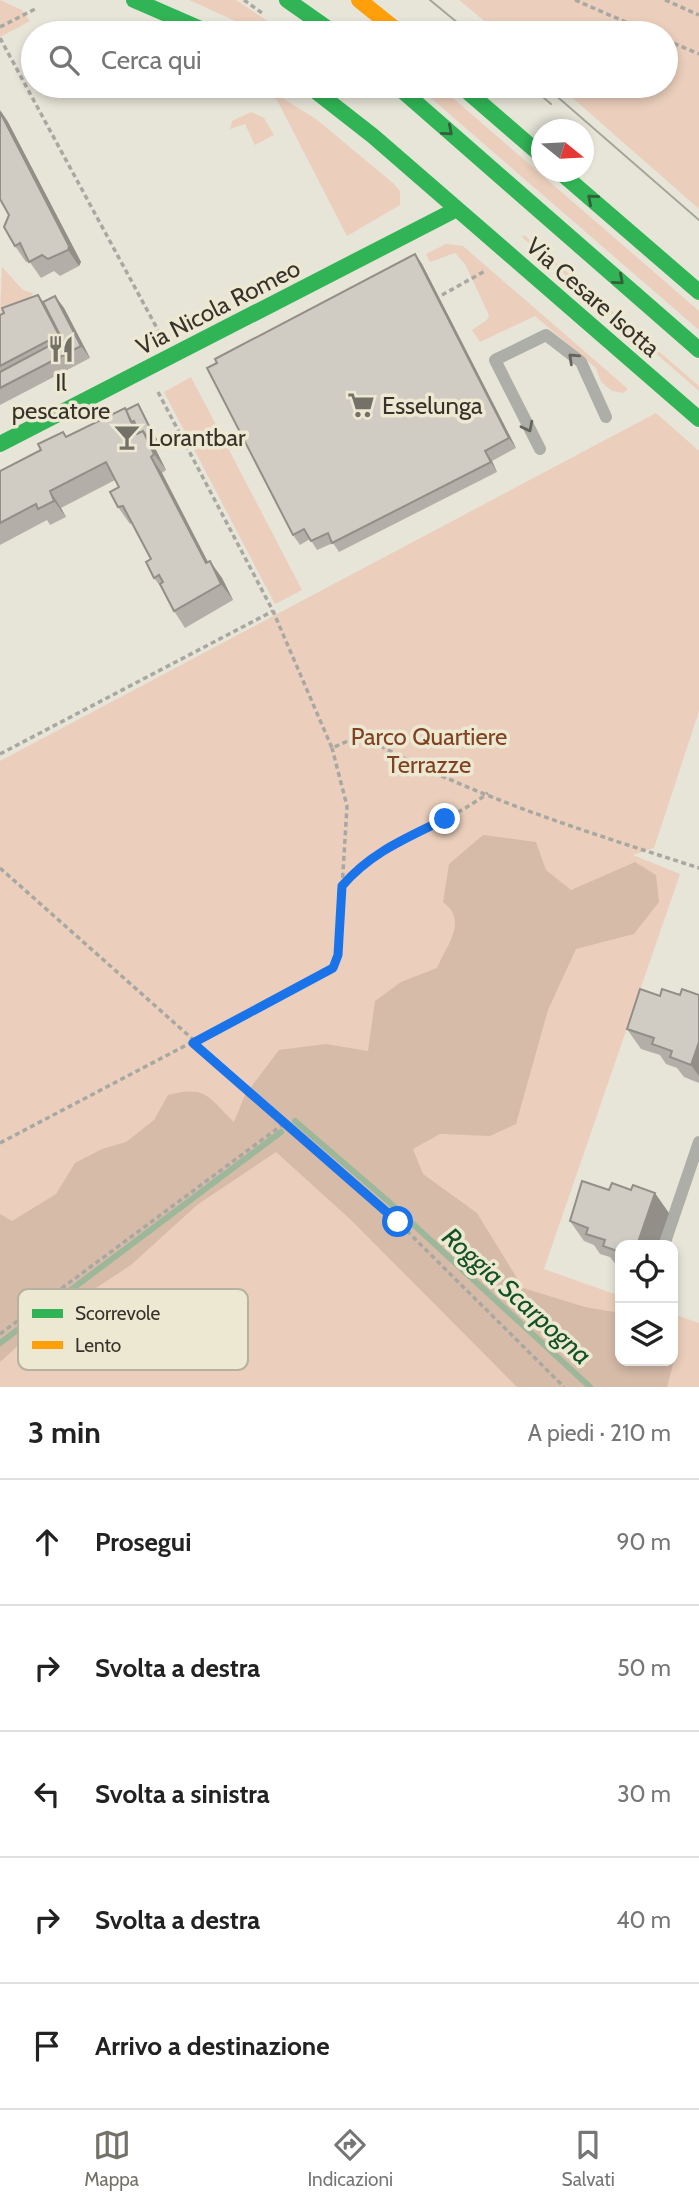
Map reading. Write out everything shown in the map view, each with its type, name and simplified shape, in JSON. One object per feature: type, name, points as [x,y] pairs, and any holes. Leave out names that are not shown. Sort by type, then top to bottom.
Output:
[{"type":"street","points":[[134,0],[182,21]]},
{"type":"street","points":[[287,0],[317,21]]},
{"type":"street","points":[[359,0],[385,21]]},
{"type":"street","name":"Via Cesare Isotta","points":[[326,98],[345,111],[699,419]]},
{"type":"street","points":[[411,98],[699,350]]},
{"type":"street","points":[[475,98],[531,147]]},
{"type":"street","points":[[572,182],[699,292]]},
{"type":"street","name":"Via Nicola Romeo","points":[[0,444],[457,209]]},
{"type":"lane","points":[[540,449],[495,360],[546,335],[581,362],[606,417]]},
{"type":"lane","points":[[666,1240],[699,1142]]},
{"type":"path","points":[[575,0],[623,21]]},
{"type":"path","points":[[664,0],[699,15]]},
{"type":"path","points":[[0,27],[37,8]]},
{"type":"path","points":[[0,38],[21,77]]},
{"type":"path","points":[[678,45],[699,54]]},
{"type":"path","points":[[32,98],[161,336]]},
{"type":"path","points":[[442,295],[477,278],[492,265]]},
{"type":"path","points":[[0,1143],[333,968],[338,955],[347,806],[332,748],[273,611],[156,388]]},
{"type":"path","points":[[0,754],[273,611]]},
{"type":"path","points":[[332,748],[361,735],[488,793],[575,828],[699,868]]},
{"type":"path","points":[[342,886],[366,861],[393,843],[438,822],[488,793]]},
{"type":"path","points":[[0,869],[193,1043],[398,1222],[564,1387]]},
{"type":"path","points":[[61,1289],[286,1122]]},
{"type":"path","points":[[0,1334],[18,1321]]},
{"type":"green space","points":[[0,0],[22,10],[30,21],[21,21],[21,26],[0,37]]},
{"type":"green space","points":[[189,0],[236,0],[268,21],[235,21]]},
{"type":"green space","points":[[459,0],[699,0],[699,209],[573,98],[678,98],[678,21],[484,21]]},
{"type":"green space","points":[[274,98],[282,98],[316,119],[394,184],[400,191],[400,205],[347,236]]},
{"type":"green space","points":[[431,98],[453,98],[531,166],[531,182],[550,182],[699,311],[699,330]]},
{"type":"green space","points":[[251,112],[264,118],[274,135],[255,145],[245,124],[230,129],[232,121]]},
{"type":"green space","points":[[524,235],[699,386],[699,391],[522,237]]},
{"type":"green space","points":[[446,244],[463,246],[628,389],[623,393],[612,391],[601,382],[596,368],[535,316],[480,342],[472,330],[487,320],[489,315],[465,264],[455,253],[430,262],[426,254]]},
{"type":"green space","points":[[2,267],[23,290],[33,293],[28,301],[0,315]]},
{"type":"green space","points":[[191,377],[302,590],[275,604],[164,392]]},
{"type":"green space","name":"Parco Quartiere Terrazze","points":[[656,413],[699,451],[699,711],[654,848],[633,855],[680,874],[544,1269],[615,1294],[615,1366],[678,1366],[678,1316],[699,1323],[699,1387],[0,1387],[0,761]]},
{"type":"shaded area","points":[[483,835],[536,842],[546,870],[571,890],[635,862],[656,875],[659,902],[634,934],[576,949],[548,1010],[516,1124],[490,1136],[440,1134],[413,1149],[423,1174],[477,1213],[523,1288],[585,1307],[615,1312],[615,1366],[672,1366],[667,1387],[517,1387],[351,1220],[276,1152],[197,1205],[131,1265],[95,1289],[18,1289],[18,1346],[0,1362],[0,1214],[12,1221],[56,1194],[75,1163],[102,1149],[126,1142],[154,1120],[168,1095],[191,1091],[206,1095],[234,1122],[245,1095],[279,1050],[326,1044],[368,1051],[375,1001],[401,982],[437,968],[455,925],[451,909],[443,902],[449,864]]},
{"type":"building","points":[[0,112],[69,246],[68,250],[48,259],[42,255],[29,262],[20,243],[15,246],[4,227],[9,215],[0,199]]},
{"type":"building","name":"Esselunga","points":[[415,254],[509,438],[485,451],[491,462],[332,543],[328,533],[311,541],[304,529],[293,535],[207,368],[217,363],[215,359]]},
{"type":"building","points":[[38,295],[59,335],[0,366],[0,315],[4,313],[2,308]]},
{"type":"building","points":[[55,296],[81,346],[0,388],[0,372],[62,339],[43,302]]},
{"type":"building","points":[[138,404],[157,442],[152,444],[143,431],[139,433],[134,421],[131,422],[126,410]]},
{"type":"building","points":[[125,408],[137,434],[143,431],[154,454],[151,457],[206,563],[210,561],[221,584],[174,611],[160,584],[163,582],[159,575],[154,578],[146,562],[151,559],[123,506],[118,507],[110,492],[119,487],[106,462],[50,491],[54,501],[38,509],[36,504],[0,523],[0,471],[41,450],[38,444],[63,432],[66,437]]},
{"type":"building","points":[[640,989],[660,996],[662,989],[680,995],[682,989],[699,995],[699,1042],[691,1065],[670,1057],[672,1051],[652,1044],[654,1038],[627,1029]]},
{"type":"building","points":[[582,1181],[609,1190],[612,1183],[631,1190],[633,1185],[655,1193],[639,1240],[615,1240],[615,1250],[603,1246],[605,1240],[586,1234],[588,1228],[570,1221]]},
{"type":"waterway","name":"Roggia Scarpogna","points":[[295,1121],[389,1202],[590,1387]]},
{"type":"waterway","points":[[72,1289],[281,1132]]},
{"type":"waterway","points":[[0,1343],[18,1329]]},
{"type":"tram line","points":[[430,0],[455,21]]},
{"type":"tram line","points":[[544,98],[551,104]]},
{"type":"tram line","points":[[559,98],[699,220]]},
{"type":"traffic: fast","points":[[134,0],[182,21]]},
{"type":"traffic: fast","points":[[287,0],[317,21]]},
{"type":"traffic: fast","points":[[324,98],[373,136],[699,419]]},
{"type":"traffic: fast","points":[[411,98],[699,350]]},
{"type":"traffic: fast","points":[[475,98],[531,146]]},
{"type":"traffic: fast","points":[[572,182],[699,292]]},
{"type":"traffic: fast","points":[[0,444],[457,209]]},
{"type":"traffic: slow","points":[[359,0],[385,21]]},
{"type":"place","name":"Il pescatore","points":[[61,349]]},
{"type":"place","name":"Esselunga","points":[[361,405]]},
{"type":"place","name":"Lorantbar","points":[[127,437]]},
{"type":"route","points":[[398,1222],[193,1043],[333,968],[338,955],[342,886],[366,861],[393,843],[445,819]]}]
